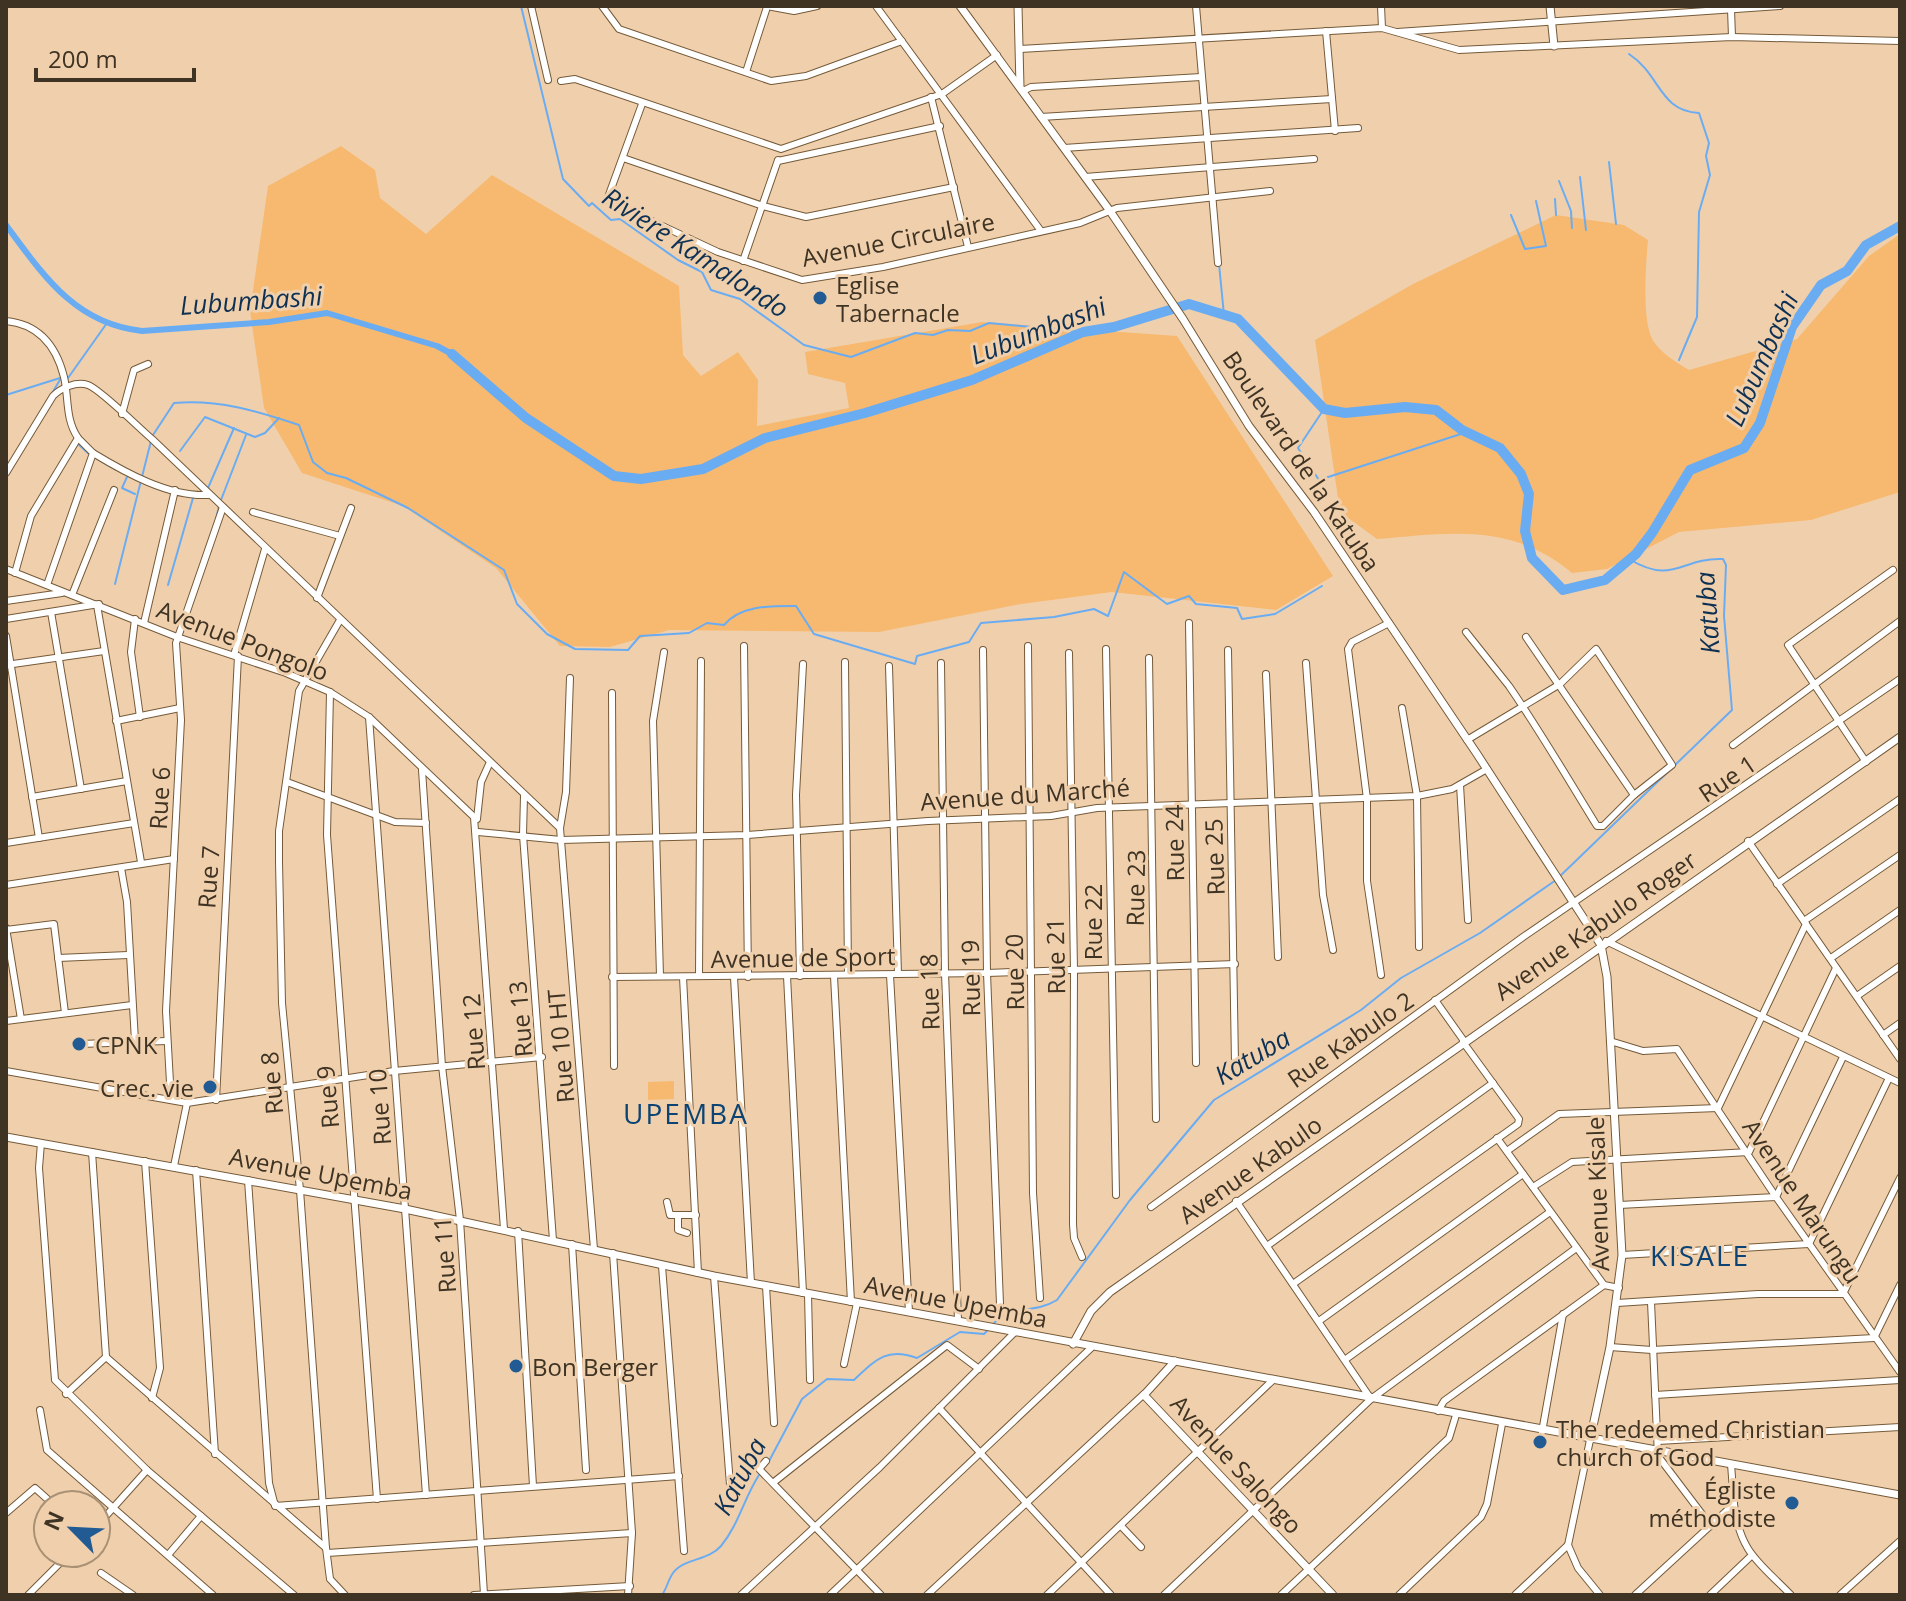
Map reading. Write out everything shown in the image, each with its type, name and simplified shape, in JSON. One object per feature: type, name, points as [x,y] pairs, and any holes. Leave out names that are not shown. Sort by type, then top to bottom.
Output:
[{"type":"street","points":[[531,6],[548,80]]},
{"type":"street","points":[[602,6],[619,29],[771,81],[788,81],[902,41]]},
{"type":"street","points":[[746,72],[771,7],[794,11],[815,6]]},
{"type":"street","points":[[876,6],[1041,231]]},
{"type":"street","name":"Boulevard de la Katuba","points":[[960,6],[1110,211],[1183,319],[1249,426],[1314,512],[1487,769],[1554,877],[1603,943]]},
{"type":"street","points":[[1018,6],[1022,89],[1201,77]]},
{"type":"street","points":[[1196,6],[1218,263]]},
{"type":"street","points":[[1381,6],[1382,28]]},
{"type":"street","points":[[1550,6],[1554,46]]},
{"type":"street","points":[[1396,32],[1551,19],[1780,6]]},
{"type":"street","points":[[1731,9],[1732,37]]},
{"type":"street","points":[[1020,49],[1382,28],[1459,50],[1732,37],[1900,41]]},
{"type":"street","points":[[1326,31],[1335,131]]},
{"type":"street","points":[[561,81],[575,79],[781,149],[942,94],[997,55]]},
{"type":"street","points":[[931,97],[968,247]]},
{"type":"street","points":[[1041,117],[1332,99]]},
{"type":"street","points":[[642,104],[623,158],[763,206],[806,217],[954,187]]},
{"type":"street","points":[[778,161],[940,126]]},
{"type":"street","points":[[1064,148],[1358,128]]},
{"type":"street","points":[[743,261],[781,149]]},
{"type":"street","name":"Avenue Circulaire","points":[[623,158],[607,197],[609,201],[664,230],[802,280],[1041,231],[1097,218],[1110,211],[1270,191]]},
{"type":"street","points":[[1085,177],[1314,159]]},
{"type":"street","points":[[6,321],[27,323],[38,330],[63,374],[72,428],[93,453],[113,466],[175,490],[209,495]]},
{"type":"street","points":[[122,414],[134,370],[148,364]]},
{"type":"street","points":[[6,473],[49,400],[65,387],[83,384],[93,388],[223,507],[560,828]]},
{"type":"street","points":[[15,573],[31,516],[78,438]]},
{"type":"street","points":[[47,585],[93,453]]},
{"type":"street","points":[[6,601],[69,594],[114,490]]},
{"type":"street","points":[[144,623],[175,490]]},
{"type":"street","name":"Rue 6","points":[[171,1100],[167,1041],[169,917],[180,708],[177,637],[197,589],[223,507]]},
{"type":"street","points":[[317,598],[351,508]]},
{"type":"street","points":[[253,512],[340,536]]},
{"type":"street","name":"Rue 7","points":[[216,1100],[236,655],[265,549]]},
{"type":"street","name":"Avenue Pongolo","points":[[6,569],[177,637],[236,655],[330,692],[369,717],[422,770],[471,812],[477,823]]},
{"type":"street","points":[[1866,762],[1811,684],[1788,645],[1893,570]]},
{"type":"street","points":[[6,619],[98,605],[141,862]]},
{"type":"street","points":[[51,612],[81,789]]},
{"type":"street","points":[[135,619],[131,652],[140,717]]},
{"type":"street","name":"Rue 8","points":[[340,620],[299,691],[279,862],[282,1003],[300,1190],[327,1551],[330,1579],[345,1595]]},
{"type":"street","points":[[1733,745],[1811,684],[1900,621]]},
{"type":"street","name":"Rue 24","points":[[1189,623],[1196,1063]]},
{"type":"street","points":[[1381,975],[1367,881],[1367,799],[1348,649],[1352,642],[1389,623]]},
{"type":"street","points":[[1466,632],[1522,707],[1599,827],[1672,765],[1596,649],[1560,684],[1522,707],[1467,740]]},
{"type":"street","points":[[6,636],[8,665],[39,838]]},
{"type":"street","points":[[1526,637],[1634,795]]},
{"type":"street","points":[[744,646],[748,977]]},
{"type":"street","name":"Rue 20","points":[[1028,646],[1033,1193],[1040,1298]]},
{"type":"street","name":"Rue 22","points":[[1106,649],[1116,1195]]},
{"type":"street","name":"Rue 19","points":[[983,650],[987,973],[1000,1304]]},
{"type":"street","name":"Rue 25","points":[[1228,650],[1235,1063]]},
{"type":"street","points":[[8,665],[104,651]]},
{"type":"street","points":[[660,976],[653,721],[664,652]]},
{"type":"street","name":"Rue 21","points":[[1069,653],[1069,814],[1074,971],[1073,1224],[1076,1246],[1082,1257]]},
{"type":"street","name":"Rue 23","points":[[1149,658],[1154,806],[1152,969],[1156,1119]]},
{"type":"street","points":[[699,976],[701,661]]},
{"type":"street","points":[[845,662],[848,974]]},
{"type":"street","name":"Rue 18","points":[[941,663],[945,973],[958,1320]]},
{"type":"street","points":[[1306,663],[1323,895],[1333,950]]},
{"type":"street","points":[[800,976],[796,829],[803,664]]},
{"type":"street","points":[[889,666],[896,823],[894,974],[909,1312]]},
{"type":"street","points":[[1266,674],[1278,957]]},
{"type":"street","name":"Rue 10 HT","points":[[570,678],[566,792],[560,828],[594,1249]]},
{"type":"street","name":"Rue 1","points":[[1572,903],[1900,679]]},
{"type":"street","name":"Rue 9","points":[[330,692],[326,797],[343,1078],[377,1499]]},
{"type":"street","points":[[612,693],[614,1066]]},
{"type":"street","points":[[116,721],[180,708]]},
{"type":"street","points":[[1402,708],[1417,796],[1419,947]]},
{"type":"street","name":"Rue 10","points":[[369,717],[426,1495]]},
{"type":"street","points":[[1900,737],[1748,841],[1900,1059]]},
{"type":"street","points":[[490,762],[481,782],[478,832],[561,840]]},
{"type":"street","name":"Avenue du Marché","points":[[561,840],[747,835],[845,826],[1029,818],[1111,808],[1417,796],[1460,785],[1487,769]]},
{"type":"street","name":"Rue 11","points":[[422,770],[442,1066],[460,1220],[484,1594]]},
{"type":"street","points":[[32,797],[127,781]]},
{"type":"street","points":[[287,782],[395,822],[426,823]]},
{"type":"street","points":[[1460,785],[1468,920]]},
{"type":"street","name":"Rue 13","points":[[524,796],[523,835],[542,1057],[553,1240]]},
{"type":"street","points":[[1777,884],[1900,799]]},
{"type":"street","points":[[6,843],[134,823]]},
{"type":"street","name":"Rue 12","points":[[478,832],[504,1229]]},
{"type":"street","name":"Avenue Kabulo Roger","points":[[1464,1042],[1748,841]]},
{"type":"street","points":[[1507,1151],[1559,1114],[1718,1108],[1805,922],[1900,855]]},
{"type":"street","points":[[6,885],[174,859]]},
{"type":"street","points":[[121,868],[127,902],[135,1041]]},
{"type":"street","name":"Rue Kabulo 2","points":[[1151,1207],[1572,903]]},
{"type":"street","points":[[1831,958],[1900,910]]},
{"type":"street","points":[[21,1019],[6,929],[54,924],[65,1013]]},
{"type":"street","points":[[1603,943],[1896,1079],[1809,1244],[1622,1255]]},
{"type":"street","name":"Avenue Kisale","points":[[1590,1440],[1610,1347],[1622,1255],[1603,943]]},
{"type":"street","points":[[58,958],[128,955]]},
{"type":"street","name":"Avenue de Sport","points":[[612,977],[987,973],[1235,964]]},
{"type":"street","points":[[1857,996],[1900,966]]},
{"type":"street","points":[[1533,1187],[1569,1163],[1749,1152],[1836,968]]},
{"type":"street","points":[[787,976],[810,1380]]},
{"type":"street","points":[[834,976],[854,1302],[844,1364]]},
{"type":"street","points":[[683,977],[698,1273]]},
{"type":"street","points":[[734,977],[751,1283]]},
{"type":"street","points":[[1293,1284],[1519,1121],[1435,1000]]},
{"type":"street","points":[[6,1021],[132,1005]]},
{"type":"street","points":[[1883,1035],[1900,1023]]},
{"type":"street","points":[[80,1044],[167,1041]]},
{"type":"street","name":"Avenue Marungu","points":[[1610,1041],[1643,1051],[1677,1049],[1749,1152],[1776,1197],[1900,1372]]},
{"type":"street","name":"Avenue Kabulo","points":[[1073,1344],[1099,1301],[1464,1042]]},
{"type":"street","points":[[6,1071],[187,1103],[394,1071],[542,1057]]},
{"type":"street","points":[[1619,1205],[1776,1197],[1843,1057]]},
{"type":"street","points":[[1267,1246],[1493,1083]]},
{"type":"street","points":[[174,1166],[187,1103]]},
{"type":"street","name":"Avenue Upemba","points":[[6,1137],[405,1209],[518,1231],[662,1266],[958,1320],[1091,1348],[1900,1495]]},
{"type":"street","points":[[1497,1138],[1604,1285],[1619,1288]]},
{"type":"street","points":[[41,1143],[39,1168],[55,1380],[147,1470],[294,1595]]},
{"type":"street","points":[[92,1152],[106,1357],[327,1551],[632,1533]]},
{"type":"street","points":[[145,1161],[160,1368],[152,1398]]},
{"type":"street","points":[[196,1170],[215,1454]]},
{"type":"street","points":[[1319,1321],[1523,1174]]},
{"type":"street","points":[[1617,1303],[1758,1294],[1843,1294],[1900,1178]]},
{"type":"street","points":[[248,1180],[269,1483],[275,1506]]},
{"type":"street","points":[[1236,1201],[1371,1399]]},
{"type":"street","points":[[667,1202],[670,1215],[696,1215]]},
{"type":"street","points":[[1346,1359],[1550,1212]]},
{"type":"street","points":[[678,1216],[678,1230],[686,1230],[683,1242]]},
{"type":"street","points":[[518,1231],[533,1486]]},
{"type":"street","points":[[572,1244],[586,1470]]},
{"type":"street","points":[[1164,1595],[1371,1399],[1575,1249]]},
{"type":"street","points":[[613,1253],[632,1533],[628,1595]]},
{"type":"street","points":[[662,1266],[684,1551]]},
{"type":"street","points":[[714,1276],[730,1485]]},
{"type":"street","points":[[1438,1411],[1444,1401],[1604,1285]]},
{"type":"street","points":[[1610,1347],[1652,1350],[1874,1338],[1900,1285]]},
{"type":"street","points":[[766,1286],[774,1423]]},
{"type":"street","points":[[1651,1302],[1658,1452],[1663,1466],[1711,1526]]},
{"type":"street","points":[[1542,1432],[1563,1314]]},
{"type":"street","points":[[741,1595],[1015,1332]]},
{"type":"street","points":[[774,1482],[947,1345],[979,1369]]},
{"type":"street","points":[[830,1595],[1091,1348]]},
{"type":"street","points":[[66,1394],[106,1357]]},
{"type":"street","name":"Avenue Salongo","points":[[1175,1361],[1144,1394],[1333,1595]]},
{"type":"street","points":[[1047,1595],[1273,1380]]},
{"type":"street","points":[[1655,1395],[1900,1380]]},
{"type":"street","points":[[927,1595],[1023,1502],[1144,1394]]},
{"type":"street","points":[[939,1408],[1111,1595]]},
{"type":"street","points":[[40,1410],[47,1450],[213,1595]]},
{"type":"street","points":[[1281,1595],[1449,1438],[1456,1415]]},
{"type":"street","points":[[1399,1595],[1481,1517],[1502,1424]]},
{"type":"street","points":[[1658,1441],[1900,1427]]},
{"type":"street","points":[[1515,1595],[1568,1545],[1590,1440]]},
{"type":"street","points":[[766,1461],[762,1471],[881,1595]]},
{"type":"street","points":[[1731,1464],[1741,1540],[1750,1557],[1791,1595]]},
{"type":"street","points":[[112,1511],[147,1470]]},
{"type":"street","points":[[275,1506],[679,1476]]},
{"type":"street","points":[[6,1513],[32,1491]]},
{"type":"street","points":[[1635,1595],[1734,1504]]},
{"type":"street","points":[[168,1555],[201,1516]]},
{"type":"street","points":[[1121,1526],[1141,1547]]},
{"type":"street","points":[[1840,1595],[1900,1541]]},
{"type":"street","points":[[1568,1545],[1578,1568],[1600,1595]]},
{"type":"street","points":[[1710,1595],[1750,1557]]},
{"type":"street","points":[[29,1595],[54,1569]]},
{"type":"street","points":[[101,1573],[133,1595]]},
{"type":"street","points":[[474,1595],[630,1586]]},
{"type":"street","points":[[1776,1595],[1784,1588]]},
{"type":"shaded area","points":[[341,146],[375,170],[380,198],[426,234],[492,175],[679,286],[683,355],[701,376],[738,352],[758,380],[757,426],[849,408],[845,383],[808,374],[805,352],[982,322],[1177,336],[1333,576],[1276,610],[1112,592],[1021,604],[879,632],[669,630],[610,647],[560,646],[496,568],[403,506],[302,473],[264,408],[250,311],[268,186]]},
{"type":"shaded area","points":[[1556,215],[1624,225],[1648,240],[1645,292],[1650,333],[1661,350],[1689,370],[1797,339],[1869,256],[1900,234],[1900,492],[1811,520],[1679,532],[1607,569],[1572,573],[1526,545],[1503,538],[1455,534],[1377,539],[1340,512],[1315,340],[1413,284]]},
{"type":"shaded area","points":[[674,1081],[674,1099],[648,1100],[648,1082]]},
{"type":"waterway","name":"Riviere Kamalondo","points":[[521,6],[563,179],[589,206],[592,203],[611,220],[620,219],[678,260],[702,272],[711,290],[740,299],[804,345],[851,357],[915,333],[933,335],[948,330],[970,331],[989,323],[1083,332]]},
{"type":"waterway","points":[[1629,54],[1640,62],[1676,106],[1699,113],[1709,143],[1706,156],[1710,175],[1699,212],[1697,317],[1679,360]]},
{"type":"waterway","points":[[1609,162],[1616,224]]},
{"type":"waterway","points":[[1580,177],[1586,230]]},
{"type":"waterway","points":[[1559,181],[1571,211],[1572,228]]},
{"type":"waterway","points":[[1555,199],[1556,215]]},
{"type":"waterway","points":[[1511,215],[1525,249],[1546,246],[1536,201]]},
{"type":"waterway","name":"Lubumbashi","points":[[6,225],[33,262],[63,294],[79,308],[118,326],[142,331],[269,322],[327,313],[437,346],[452,354]]},
{"type":"waterway","name":"Lubumbashi","points":[[452,354],[526,418],[614,476],[641,479],[703,469],[765,438],[865,413],[972,380],[1083,332],[1114,327],[1189,304],[1238,319],[1324,409],[1345,413],[1405,407],[1436,410],[1462,430],[1500,448],[1521,474],[1529,494],[1525,531],[1532,558],[1563,590],[1605,580],[1636,554],[1690,470],[1744,448],[1760,423],[1792,327],[1821,285],[1847,271],[1866,245],[1900,226]]},
{"type":"waterway","points":[[1219,264],[1224,315]]},
{"type":"waterway","points":[[68,378],[107,323]]},
{"type":"waterway","points":[[6,395],[60,378]]},
{"type":"waterway","points":[[44,407],[61,378]]},
{"type":"waterway","points":[[153,435],[174,403],[222,405],[299,425],[313,462],[327,473],[346,478],[408,508],[504,570],[517,604],[547,634],[575,649],[628,650],[640,636],[689,633],[707,623],[724,625],[748,610],[796,606],[814,634],[915,664],[917,656],[969,642],[981,623],[1054,617],[1094,609],[1108,616],[1124,572],[1167,604],[1189,596],[1196,604],[1237,608],[1242,619],[1275,614],[1322,586]]},
{"type":"waterway","points":[[1324,409],[1298,448],[1319,480],[1467,432]]},
{"type":"waterway","points":[[180,451],[205,417],[255,437],[265,433],[279,418]]},
{"type":"waterway","points":[[208,488],[234,428]]},
{"type":"waterway","points":[[221,500],[246,435]]},
{"type":"waterway","points":[[115,584],[151,441]]},
{"type":"waterway","points":[[77,443],[90,455]]},
{"type":"waterway","points":[[94,457],[116,470]]},
{"type":"waterway","points":[[127,477],[122,488],[135,494]]},
{"type":"waterway","points":[[168,585],[193,498]]},
{"type":"waterway","points":[[216,519],[219,506]]},
{"type":"waterway","name":"Katuba","points":[[991,1326],[1007,1314],[1057,1300],[1130,1200],[1214,1100],[1361,1010],[1401,978],[1480,933],[1556,880],[1732,710],[1724,616],[1726,565],[1723,559],[1667,570],[1644,567],[1629,559]]},
{"type":"waterway","name":"Katuba","points":[[768,1463],[802,1399],[827,1379],[854,1380],[882,1357],[898,1354],[917,1358],[960,1332],[984,1334],[987,1331]]},
{"type":"waterway","name":"Katuba","points":[[662,1595],[678,1568],[721,1546],[759,1475]]},
{"type":"place","name":"Eglise Tabernacle","points":[[820,298]]},
{"type":"place","name":"CPNK","points":[[79,1044]]},
{"type":"place","name":"Crec. vie","points":[[210,1087]]},
{"type":"place","name":"Bon Berger","points":[[516,1366]]},
{"type":"place","name":"The redeemed Christian church of God","points":[[1540,1442]]},
{"type":"place","name":"Égliste méthodiste","points":[[1792,1503]]},
{"type":"district","name":"UPEMBA","points":[[686,1113]]},
{"type":"district","name":"KISALE","points":[[1700,1255]]}]
